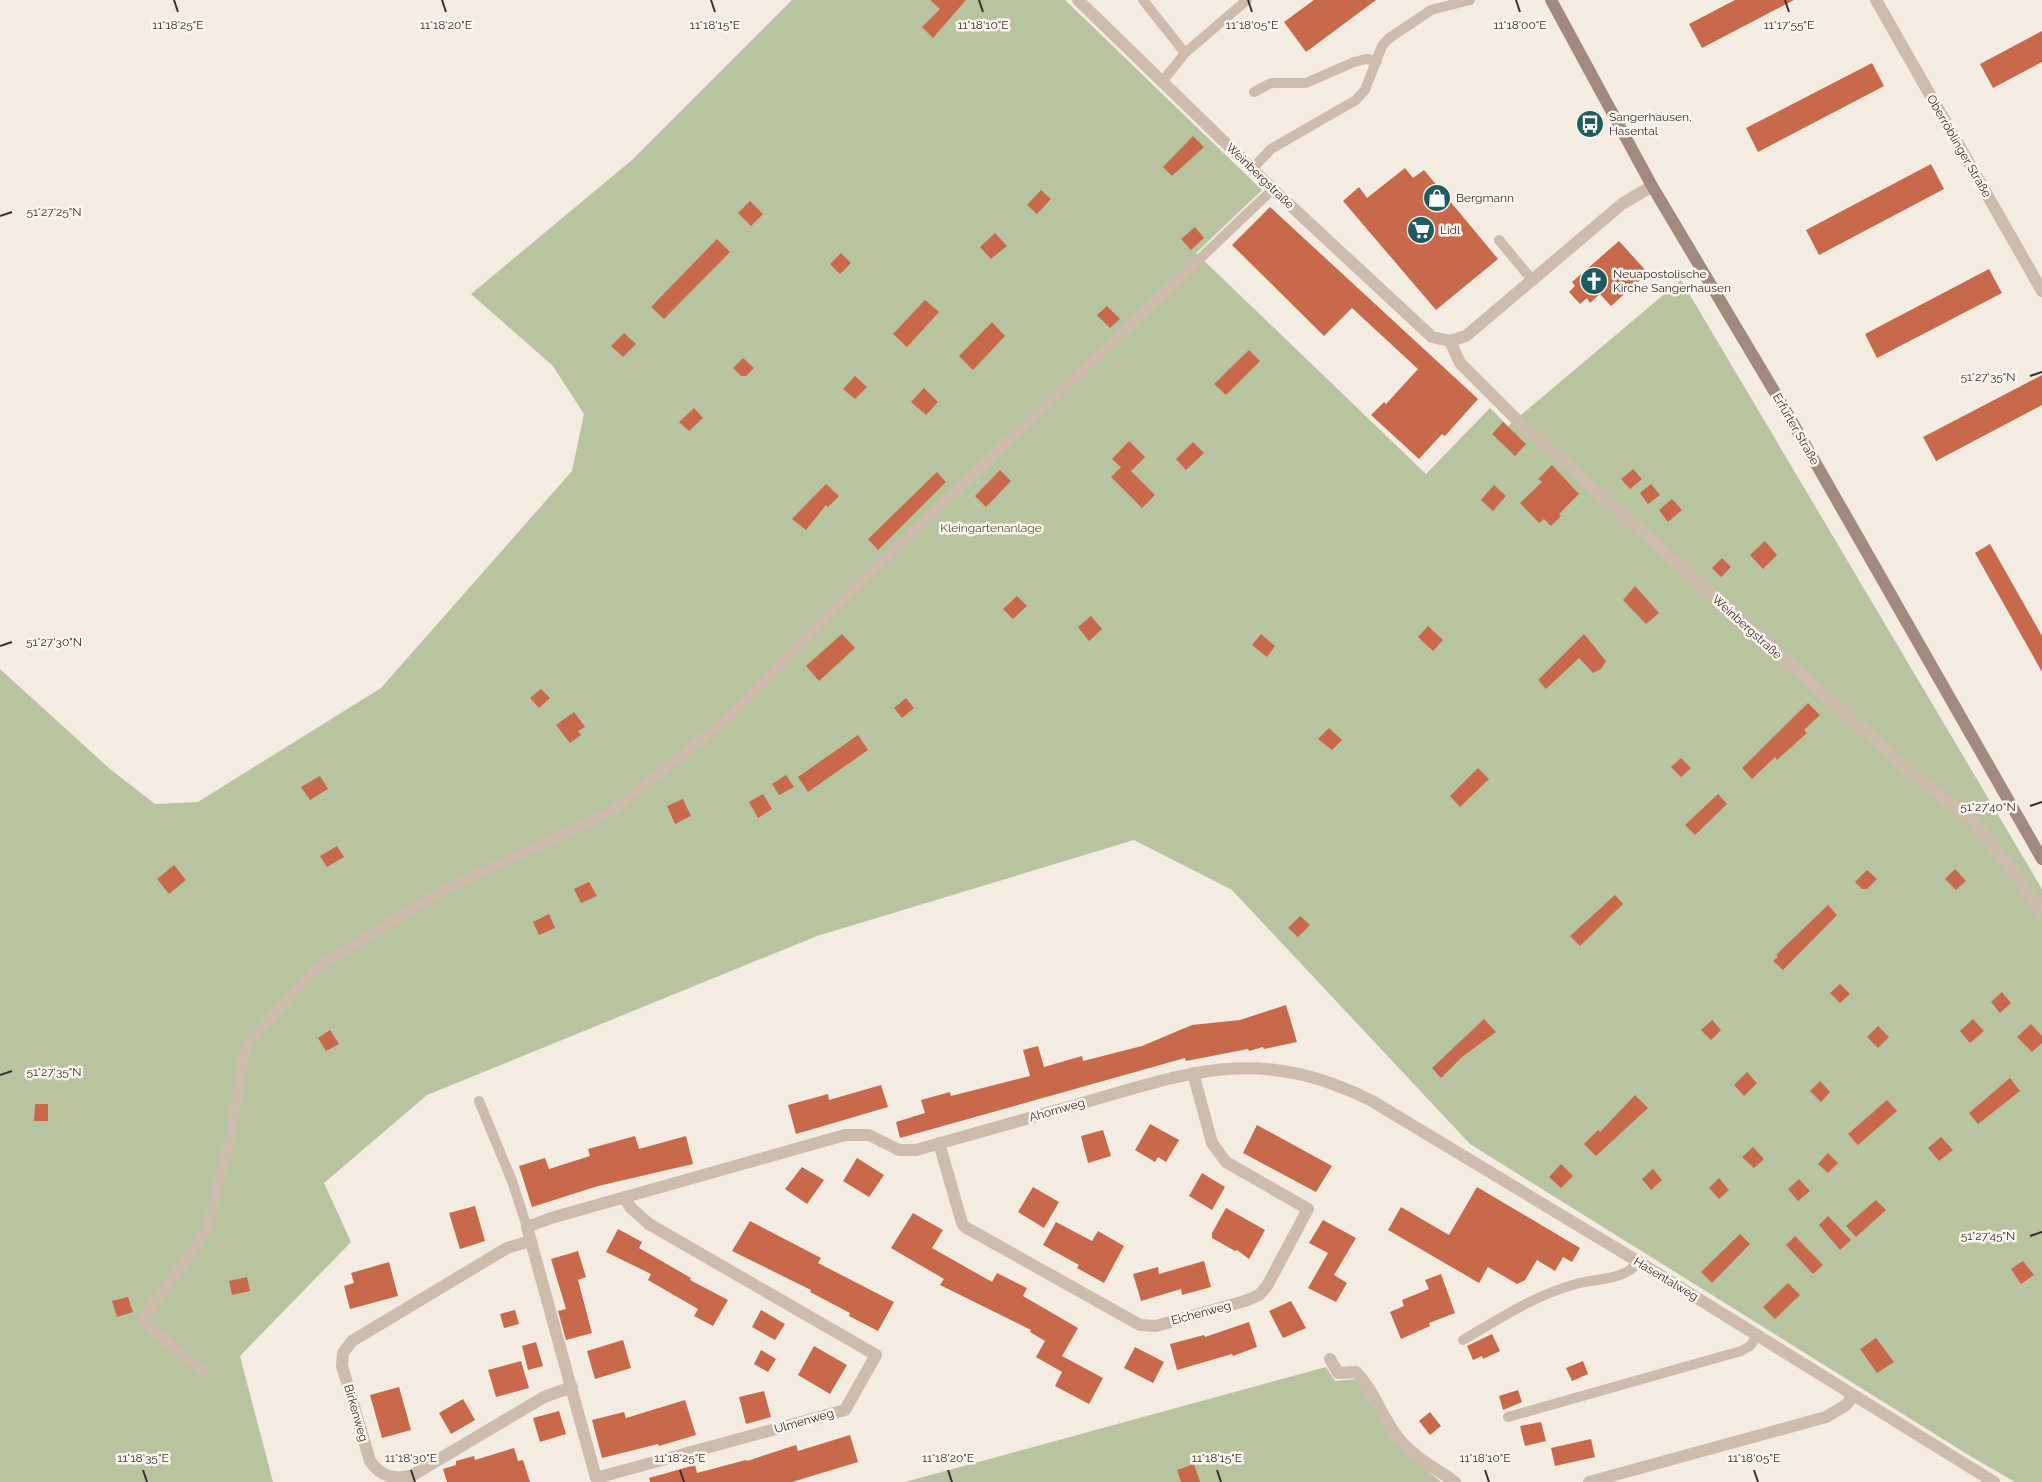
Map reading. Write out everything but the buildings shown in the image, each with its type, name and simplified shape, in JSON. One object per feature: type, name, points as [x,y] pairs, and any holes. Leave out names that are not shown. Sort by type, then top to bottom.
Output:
[{"type":"main road","name":"Erfurter Straße","points":[[1551,0],[1652,186],[1783,406],[2042,859]]},
{"type":"street","name":"Weinbergstraße","points":[[1078,0],[1424,332],[1432,337],[1450,341],[1460,363],[1517,420],[1905,767],[1972,820],[2012,871],[2042,914]]},
{"type":"street","name":"Oberröblinger Straße","points":[[1876,0],[2042,291]]},
{"type":"street","points":[[1450,341],[1466,336],[1622,204],[1652,186]]},
{"type":"street","name":"Ahornweg","points":[[624,1197],[845,1136],[868,1135],[899,1150],[916,1150],[1193,1073],[1221,1068],[1249,1067],[1281,1070],[1327,1081],[1372,1101],[1478,1166]]},
{"type":"street","name":"Eichenweg","points":[[938,1143],[962,1223],[965,1227],[1140,1325],[1156,1326],[1259,1295],[1267,1286],[1308,1209],[1226,1162],[1218,1153],[1212,1143],[1193,1073]]},
{"type":"street","name":"Hasentalweg","points":[[1478,1166],[1639,1262],[1994,1482]]},
{"type":"street","points":[[527,1227],[550,1218],[624,1197]]},
{"type":"street","name":"Ulmenweg","points":[[527,1227],[596,1478],[845,1410],[876,1355],[649,1224],[630,1208],[624,1197]]},
{"type":"street","name":"Birkenweg","points":[[530,1241],[507,1248],[352,1341],[343,1353],[342,1366],[370,1461],[377,1471],[386,1476],[412,1476],[544,1397],[572,1387]]},
{"type":"street","points":[[1330,1359],[1338,1372],[1356,1372],[1366,1381],[1389,1424],[1401,1441],[1455,1482]]},
{"type":"street","points":[[1589,1482],[1826,1416],[1846,1405],[1853,1396]]},
{"type":"lane","points":[[1143,0],[1186,53]]},
{"type":"lane","points":[[1162,82],[1186,53],[1247,0]]},
{"type":"lane","points":[[1252,169],[1271,150],[1356,100],[1365,90],[1382,46],[1388,39],[1431,10],[1470,0]]},
{"type":"lane","points":[[1254,92],[1271,83],[1306,83],[1366,59],[1376,61]]},
{"type":"lane","points":[[204,1372],[141,1321],[206,1232],[231,1135],[246,1045],[315,969],[441,890],[611,812],[728,718],[858,584],[1273,189]]},
{"type":"lane","points":[[1499,240],[1533,281]]},
{"type":"lane","points":[[479,1102],[512,1181],[527,1227]]},
{"type":"lane","points":[[1463,1340],[1531,1300],[1576,1284],[1620,1276],[1632,1270],[1639,1262]]},
{"type":"lane","points":[[1508,1417],[1741,1351],[1750,1346],[1757,1336]]},
{"type":"green space","name":"Kleingartenanlage","points":[[792,0],[1065,0],[1262,190],[1196,253],[1426,474],[1490,408],[1508,426],[1681,280],[2042,889],[2042,1482],[2015,1482],[1970,1456],[1470,1144],[1232,890],[1134,840],[817,936],[427,1095],[324,1183],[351,1242],[240,1356],[273,1482],[0,1482],[0,669],[110,769],[155,804],[198,802],[381,688],[572,471],[584,414],[553,366],[471,294],[632,160]]},
{"type":"green space","points":[[1326,1367],[1335,1381],[1356,1379],[1393,1441],[1441,1482],[905,1482]]},
{"type":"place","name":"Sangerhausen, Hasental","points":[[1590,124]]},
{"type":"place","name":"Bergmann","points":[[1437,198]]},
{"type":"place","name":"Lidl","points":[[1421,230]]},
{"type":"place","name":"Neuapostolische Kirche Sangerhausen","points":[[1594,281]]}]
